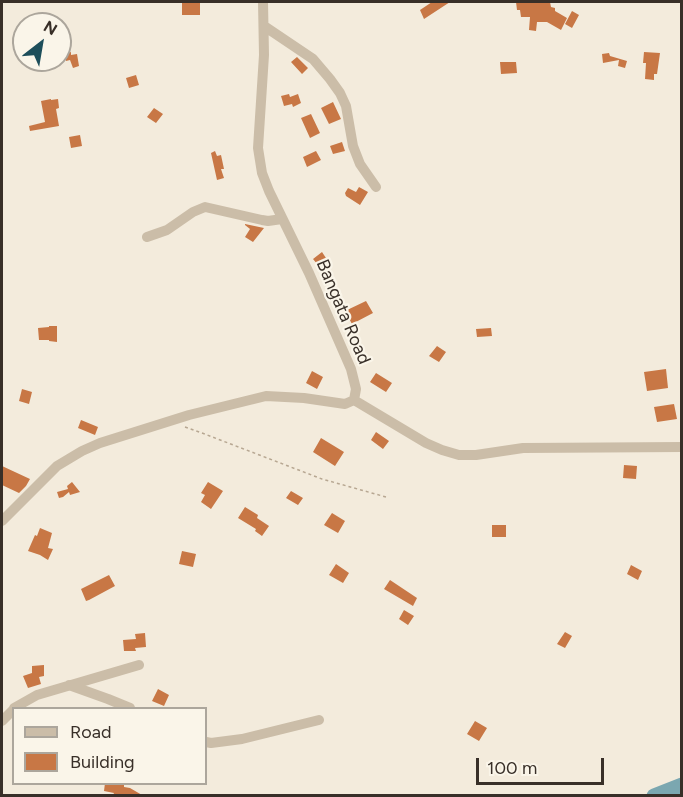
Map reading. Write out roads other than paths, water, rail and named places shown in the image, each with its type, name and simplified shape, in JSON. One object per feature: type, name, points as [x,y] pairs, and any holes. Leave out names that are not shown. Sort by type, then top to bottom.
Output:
[{"type":"street","name":"Bangata Road","points":[[263,2],[264,26],[258,148],[262,173],[351,369],[356,389],[354,400]]},
{"type":"street","points":[[264,26],[313,59],[340,93],[346,106],[353,146],[360,164],[376,187]]},
{"type":"street","points":[[147,237],[167,230],[193,212],[205,207],[262,220],[282,219]]},
{"type":"street","points":[[2,521],[57,466],[82,451],[100,443],[189,415],[266,396],[304,398],[345,404],[354,400],[426,443],[459,455],[476,455],[523,448],[681,447]]},
{"type":"street","points":[[17,707],[37,695],[139,665]]},
{"type":"street","points":[[69,685],[127,707]]},
{"type":"street","points":[[207,742],[242,739],[320,720]]},
{"type":"waterway","points":[[654,796],[682,785]]}]
